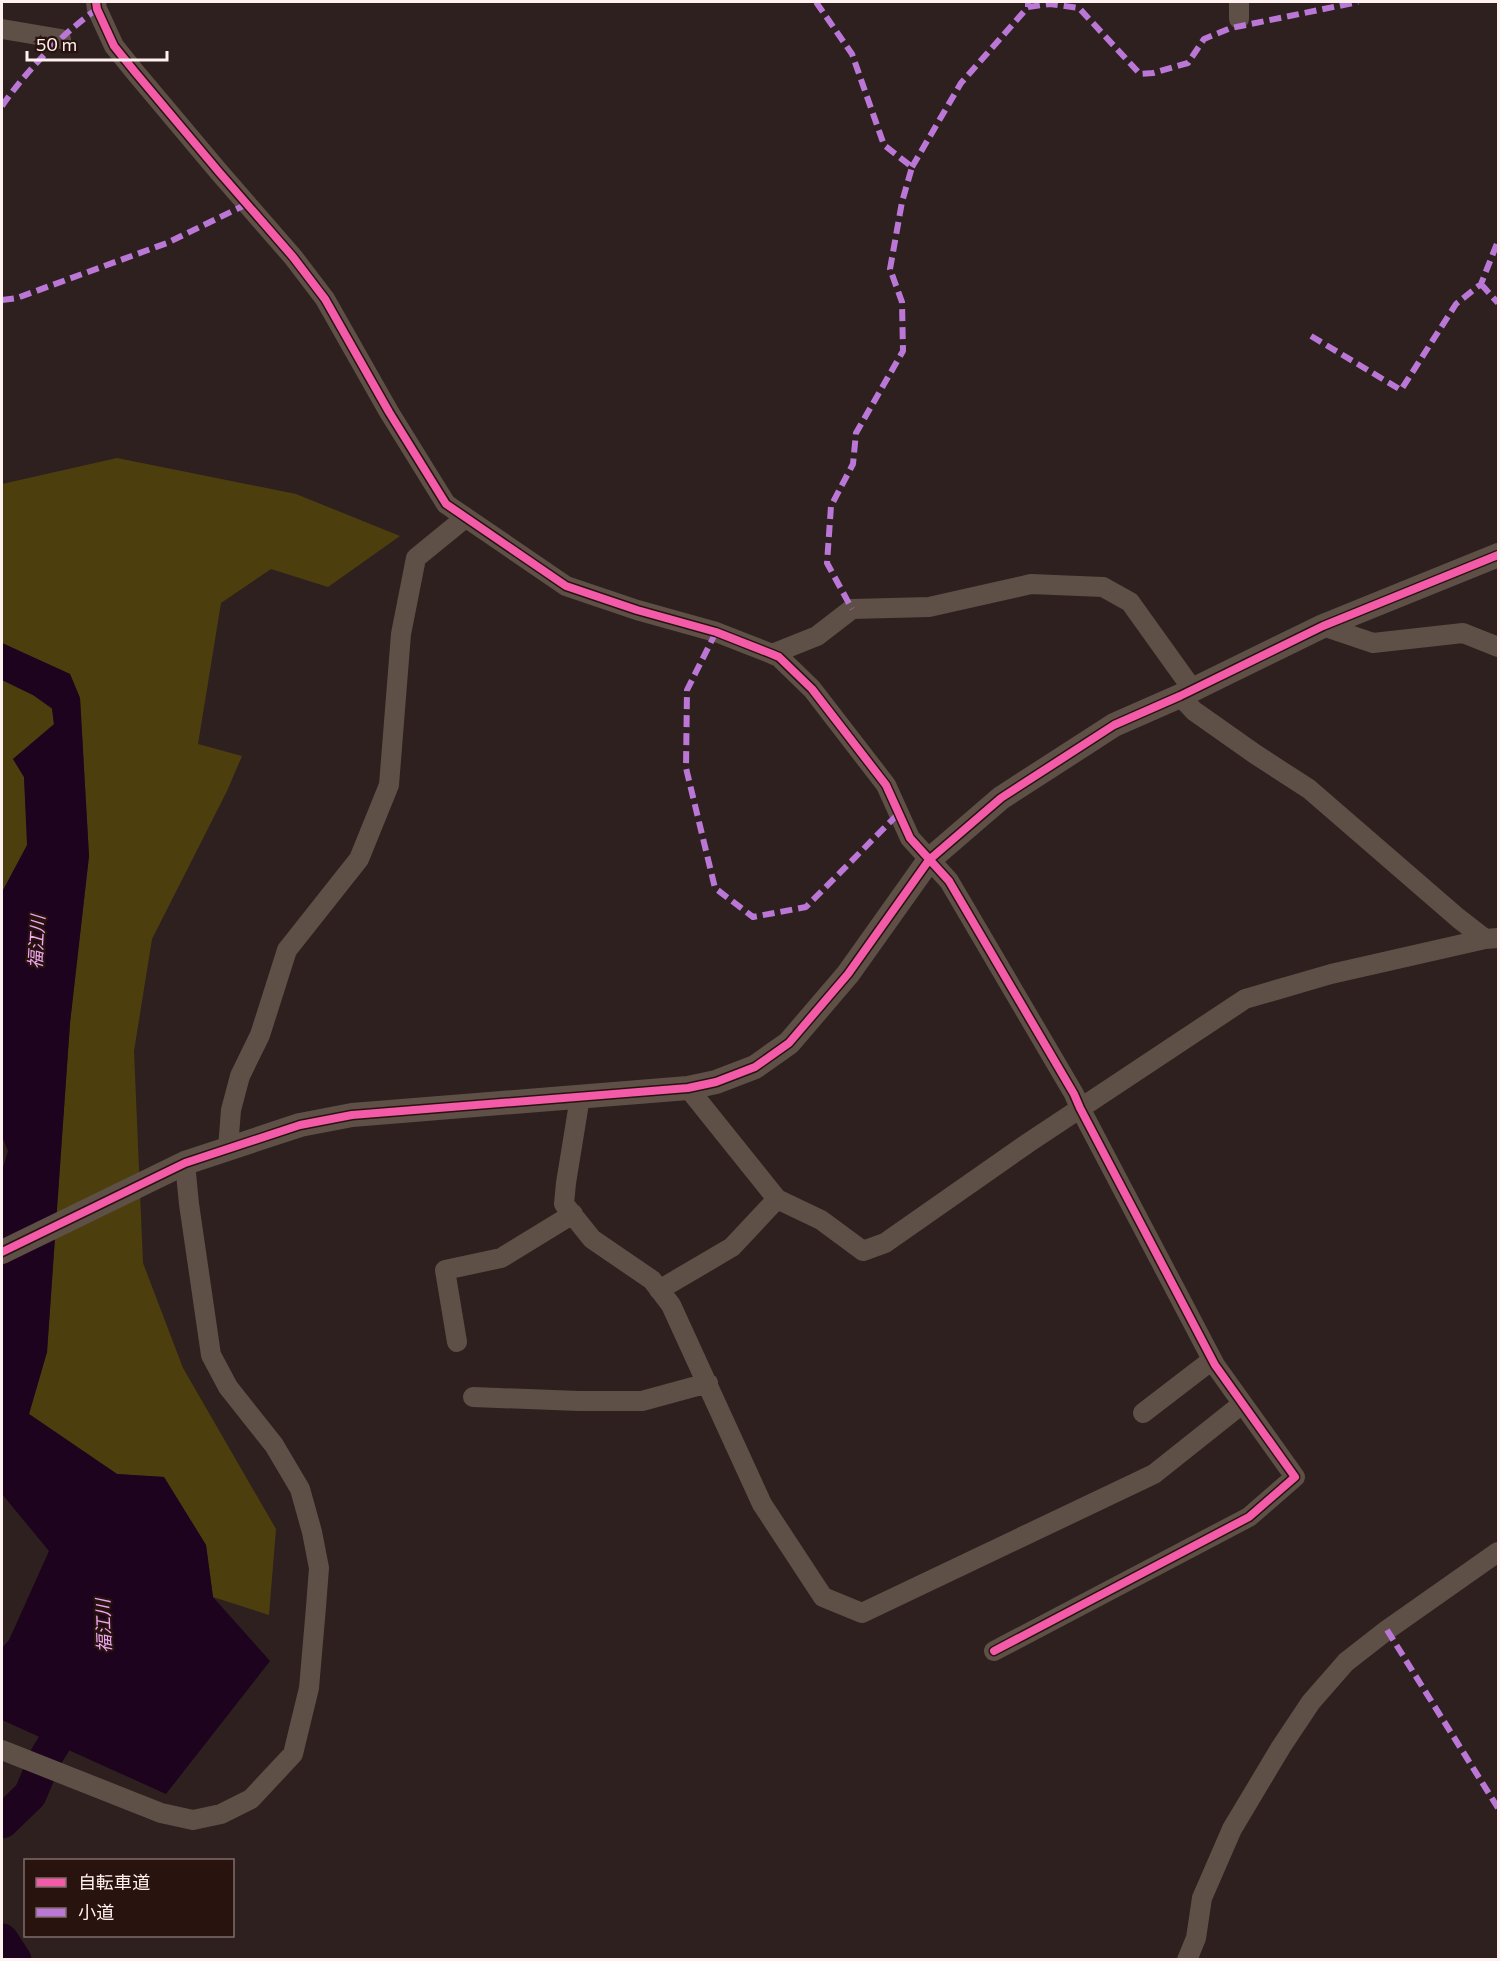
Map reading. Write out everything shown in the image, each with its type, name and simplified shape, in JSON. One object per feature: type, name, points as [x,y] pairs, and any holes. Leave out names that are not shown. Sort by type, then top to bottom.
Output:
[{"type":"street","points":[[96,2],[114,46],[293,257],[325,299],[389,412],[446,504],[566,586],[637,610],[716,632],[772,654],[779,657],[812,689],[886,785],[910,837],[949,882],[1074,1094],[1212,1360],[1295,1477],[1249,1517],[994,1651]]},
{"type":"street","points":[[2,29],[62,39]]},
{"type":"street","points":[[228,1148],[231,1110],[240,1076],[260,1035],[287,950],[359,859],[389,785],[401,634],[416,558],[465,518]]},
{"type":"street","points":[[2,1252],[186,1163],[300,1125],[352,1115],[688,1088],[716,1082],[755,1067],[789,1043],[848,974],[929,860],[1001,798],[1114,725],[1186,693],[1323,626],[1498,555]]},
{"type":"street","points":[[772,654],[817,636],[852,609],[929,607],[1030,584],[1103,587],[1130,602],[1186,693],[1194,711],[1309,789],[1458,918],[1492,939]]},
{"type":"street","points":[[1323,626],[1373,643],[1463,633],[1498,647]]},
{"type":"street","points":[[688,1088],[777,1199],[821,1220],[863,1251],[885,1243],[1080,1108],[1245,999],[1331,974],[1492,939]]},
{"type":"street","points":[[580,1097],[564,1204],[592,1239],[652,1280],[671,1305],[762,1503],[823,1597],[862,1613],[1154,1474],[1242,1404]]},
{"type":"street","points":[[2,1750],[162,1813],[193,1820],[221,1814],[251,1799],[293,1754],[309,1688],[319,1568],[300,1489],[274,1445],[228,1387],[211,1355],[189,1204],[186,1163]]},
{"type":"street","points":[[659,1290],[732,1247],[777,1199]]},
{"type":"street","points":[[457,1342],[445,1270],[501,1258],[573,1214]]},
{"type":"street","points":[[1143,1413],[1212,1360]]},
{"type":"street","points":[[473,1397],[642,1401],[708,1383]]},
{"type":"street","points":[[1187,1959],[1196,1938],[1202,1898],[1232,1829],[1311,1702],[1346,1662],[1387,1630],[1498,1552]]},
{"type":"shaded area","points":[[117,458],[296,494],[400,536],[328,587],[271,569],[221,603],[198,744],[242,756],[227,791],[152,939],[134,1051],[143,1263],[183,1368],[276,1529],[269,1615],[213,1597],[206,1545],[164,1477],[117,1474],[29,1414],[47,1352],[70,1023],[89,856],[80,698],[70,674],[2,643],[2,484]]},
{"type":"shaded area","points":[[2,680],[33,695],[52,709],[54,725],[13,759],[24,777],[28,845],[2,892]]},
{"type":"water","points":[[2,643],[70,674],[80,698],[89,856],[70,1023],[47,1352],[29,1414],[117,1474],[164,1477],[206,1545],[213,1597],[270,1661],[166,1794],[2,1720],[2,1648],[9,1640],[49,1551],[2,1494],[2,1171],[8,1151],[2,1136],[2,892],[27,845],[24,777],[13,759],[54,724],[52,708],[33,695],[2,680]]},
{"type":"waterway","name":"福江川","points":[[2,1822],[30,1795],[47,1755],[77,1707]]},
{"type":"waterway","name":"福江川","points":[[2,1940],[15,1960]]},
{"type":"marked path","points":[[816,2],[852,54],[884,145],[912,167],[902,202],[890,269],[902,302],[903,351],[856,433],[853,464],[831,506],[827,563],[852,609]]},
{"type":"marked path","points":[[912,167],[961,83],[1028,7],[1028,2]]},
{"type":"marked path","points":[[1028,7],[1050,4],[1079,8],[1140,74],[1153,73],[1188,63],[1204,39],[1231,28],[1358,2]]},
{"type":"marked path","points":[[2,106],[45,54],[97,9]]},
{"type":"marked path","points":[[2,300],[17,298],[167,243],[247,204]]},
{"type":"marked path","points":[[1311,336],[1401,390],[1456,304],[1481,284],[1498,241]]},
{"type":"marked path","points":[[1481,284],[1498,303]]},
{"type":"marked path","points":[[716,632],[687,690],[686,768],[715,888],[753,917],[806,907],[899,813]]},
{"type":"marked path","points":[[1387,1630],[1498,1808]]},
{"type":"cycle path","points":[[96,2],[114,46],[293,257],[325,299],[389,412],[446,504],[566,586],[637,610],[716,632],[772,654],[779,657],[812,689],[886,785],[910,838],[949,881],[1074,1094],[1215,1365],[1295,1477],[1249,1517],[994,1651]]},
{"type":"cycle path","points":[[2,1252],[185,1163],[300,1125],[352,1115],[688,1088],[716,1082],[755,1067],[789,1043],[848,974],[929,860],[1001,798],[1114,725],[1180,696],[1323,626],[1498,555]]}]
